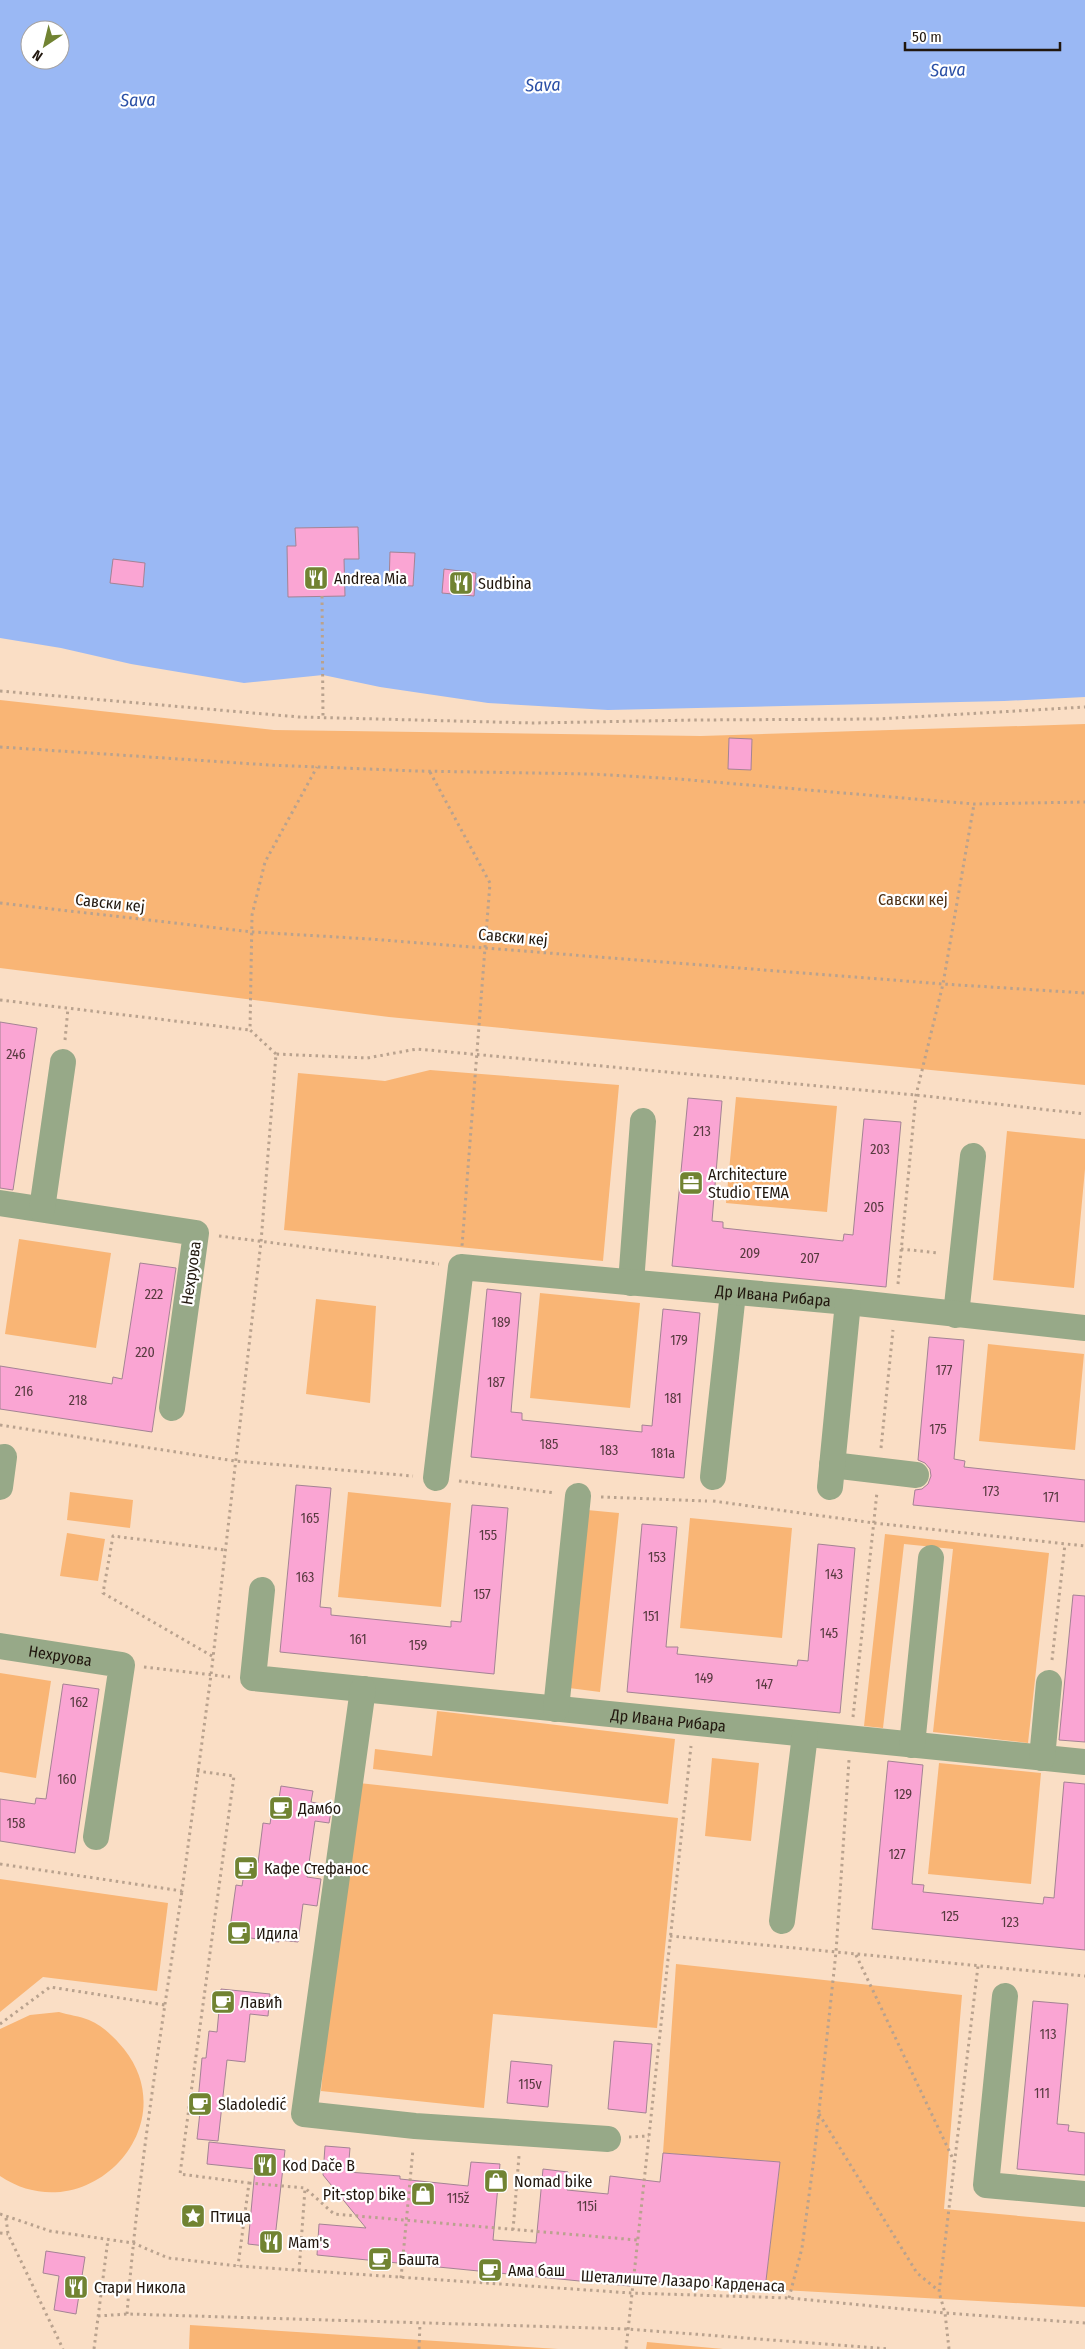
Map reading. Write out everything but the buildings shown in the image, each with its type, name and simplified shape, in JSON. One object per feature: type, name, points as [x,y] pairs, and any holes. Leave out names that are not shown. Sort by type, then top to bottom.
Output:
[{"type":"street","points":[[42,1209],[63,1062]]},
{"type":"street","points":[[631,1283],[643,1120]]},
{"type":"street","points":[[956,1315],[973,1156]]},
{"type":"street","name":"Нехруова","points":[[0,1203],[196,1233],[172,1408]]},
{"type":"street","points":[[436,1478],[461,1267]]},
{"type":"street","name":"Др Ивана Рибара","points":[[461,1267],[848,1302],[1085,1328]]},
{"type":"street","points":[[713,1477],[733,1293]]},
{"type":"street","points":[[848,1302],[831,1476],[878,1470],[916,1475]]},
{"type":"street","points":[[0,1487],[4,1457]]},
{"type":"street","points":[[556,1709],[578,1496]]},
{"type":"street","points":[[912,1745],[931,1558]]},
{"type":"street","points":[[253,1678],[262,1590]]},
{"type":"street","name":"Нехруова","points":[[0,1646],[122,1665]]},
{"type":"street","points":[[92,1825],[122,1665]]},
{"type":"street","name":"Др Ивана Рибара","points":[[253,1678],[1085,1762]]},
{"type":"street","points":[[1042,1758],[1049,1684]]},
{"type":"street","points":[[362,1689],[304,2114],[416,2126],[608,2139]]},
{"type":"street","points":[[782,1921],[805,1735]]},
{"type":"street","points":[[1005,1996],[986,2185],[1085,2194]]},
{"type":"path","points":[[322,596],[323,718]]},
{"type":"path","points":[[0,691],[323,718],[533,724],[877,719],[1085,707]]},
{"type":"path","points":[[0,748],[317,767],[430,772],[591,774],[678,779],[974,804],[1085,802]]},
{"type":"path","points":[[250,1030],[252,915],[265,862],[317,767]]},
{"type":"path","points":[[196,1233],[461,1267],[490,883],[430,772]]},
{"type":"path","points":[[789,2298],[802,2248],[819,2114],[836,1952],[851,1739],[916,1095],[943,984],[974,804]]},
{"type":"path","name":"Савски кеј","points":[[0,904],[253,932],[1085,993]]},
{"type":"path","points":[[0,1000],[250,1030],[276,1054],[366,1058],[417,1049],[916,1095],[1085,1114]]},
{"type":"path","points":[[63,1062],[68,1008]]},
{"type":"path","points":[[127,2314],[133,2243],[211,1675],[261,1242],[276,1054]]},
{"type":"path","points":[[901,1249],[962,1255]]},
{"type":"path","points":[[0,1425],[235,1461],[436,1478],[578,1496],[710,1501],[874,1523],[1085,1546]]},
{"type":"path","points":[[212,1656],[103,1593],[113,1536],[225,1550]]},
{"type":"path","points":[[1049,1684],[1065,1544]]},
{"type":"path","points":[[122,1665],[253,1678]]},
{"type":"path","points":[[626,2349],[694,1723]]},
{"type":"path","points":[[197,1770],[234,1776],[180,2174],[305,2188],[334,2214],[638,2240]]},
{"type":"path","points":[[0,1864],[182,1891]]},
{"type":"path","points":[[670,1936],[1085,1976]]},
{"type":"path","points":[[856,1954],[954,2162]]},
{"type":"path","points":[[949,2349],[939,2292],[978,1966]]},
{"type":"path","points":[[0,2024],[50,1987],[165,2005]]},
{"type":"path","points":[[819,2114],[917,2273],[939,2292]]},
{"type":"path","points":[[400,2278],[416,2126]]},
{"type":"path","points":[[513,2230],[521,2134]]},
{"type":"path","points":[[238,2266],[249,2183]]},
{"type":"path","points":[[299,2271],[305,2188]]},
{"type":"path","name":"Шеталиште Лазаро Карденаса","points":[[0,2214],[6,2218],[50,2232],[133,2243],[168,2258],[238,2266],[631,2293],[789,2298],[944,2313],[1085,2323]]},
{"type":"path","points":[[6,2218],[8,2234],[63,2349]]},
{"type":"path","points":[[0,2233],[8,2234]]},
{"type":"path","points":[[94,2349],[108,2239]]},
{"type":"path","points":[[98,2316],[127,2314],[628,2329],[889,2349]]},
{"type":"path","points":[[419,2349],[420,2323]]},
{"type":"green space","name":"Савски кеј","points":[[0,700],[274,730],[701,736],[1085,724],[1085,1085],[389,1017],[0,968]]},
{"type":"green space","points":[[430,1070],[619,1085],[603,1261],[284,1230],[298,1073],[385,1081]]},
{"type":"green space","points":[[736,1097],[837,1106],[827,1212],[726,1203]]},
{"type":"green space","points":[[1007,1131],[1085,1139],[1085,1169],[1074,1288],[993,1280]]},
{"type":"green space","points":[[19,1239],[111,1253],[96,1348],[5,1334]]},
{"type":"green space","points":[[540,1293],[640,1303],[630,1408],[530,1398]]},
{"type":"green space","points":[[316,1299],[376,1306],[370,1403],[306,1394]]},
{"type":"green space","points":[[988,1344],[1084,1354],[1075,1450],[979,1441]]},
{"type":"green space","points":[[70,1492],[133,1500],[130,1528],[67,1520]]},
{"type":"green space","points":[[348,1492],[451,1503],[441,1607],[338,1597]]},
{"type":"green space","points":[[587,1510],[619,1513],[600,1692],[569,1688]]},
{"type":"green space","points":[[690,1518],[792,1528],[782,1638],[680,1628]]},
{"type":"green space","points":[[67,1533],[105,1539],[98,1581],[60,1576]]},
{"type":"green space","points":[[885,1534],[1049,1553],[1028,1743],[933,1732],[953,1549],[904,1544],[883,1728],[864,1726]]},
{"type":"green space","points":[[0,1673],[51,1681],[36,1778],[0,1772]]},
{"type":"green space","points":[[437,1711],[675,1739],[668,1804],[373,1769],[375,1749],[432,1756]]},
{"type":"green space","points":[[712,1758],[759,1763],[751,1841],[705,1836]]},
{"type":"green space","points":[[939,1763],[1041,1773],[1031,1884],[928,1874]]},
{"type":"green space","points":[[359,1783],[678,1818],[657,2028],[493,2014],[484,2108],[321,2091],[330,1997]]},
{"type":"green space","points":[[0,1879],[168,1903],[157,1991],[43,1977],[0,2012]]},
{"type":"green space","points":[[676,1964],[962,1995],[944,2209],[1085,2222],[1085,2307],[765,2289],[780,2162],[663,2153]]},
{"type":"green space","points":[[59,2012],[82,2017],[94,2022],[108,2032],[124,2049],[140,2079],[143,2110],[135,2139],[118,2164],[93,2182],[64,2191],[32,2190],[0,2176],[0,2029],[30,2015]]},
{"type":"green space","points":[[190,2325],[558,2349],[189,2349]]},
{"type":"green space","points":[[647,2342],[723,2349],[646,2349]]},
{"type":"water","name":"Sava","points":[[0,0],[1085,0],[1085,697],[1004,701],[608,710],[488,703],[380,687],[323,675],[244,683],[131,664],[61,648],[0,638]]},
{"type":"place","name":"Andrea Mia","points":[[316,578]]},
{"type":"place","name":"Sudbina","points":[[461,583]]},
{"type":"place","name":"Architecture Studio TEMA","points":[[691,1183]]},
{"type":"place","name":"Дамбо","points":[[281,1808]]},
{"type":"place","name":"Кафе Стефанос","points":[[246,1868]]},
{"type":"place","name":"Идила","points":[[239,1933]]},
{"type":"place","name":"Лавић","points":[[223,2002]]},
{"type":"place","name":"Sladoledić","points":[[200,2104]]},
{"type":"place","name":"Kod Dače B","points":[[265,2165]]},
{"type":"place","name":"Nomad bike","points":[[496,2181]]},
{"type":"place","name":"Pit-stop bike","points":[[423,2194]]},
{"type":"place","name":"Птица","points":[[193,2216]]},
{"type":"place","name":"Mam's","points":[[271,2242]]},
{"type":"place","name":"Башта","points":[[380,2259]]},
{"type":"place","name":"Ама баш","points":[[490,2270]]},
{"type":"place","name":"Стари Никола","points":[[76,2287]]}]
